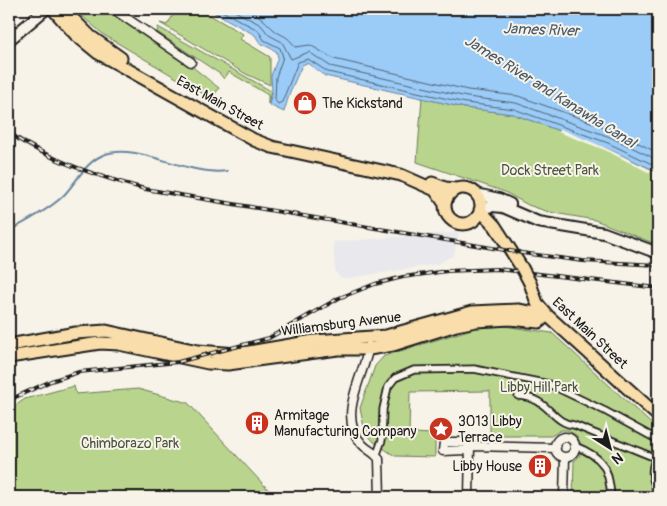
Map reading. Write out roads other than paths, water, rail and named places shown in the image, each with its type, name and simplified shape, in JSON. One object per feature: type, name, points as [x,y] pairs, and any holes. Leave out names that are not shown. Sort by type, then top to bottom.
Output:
[{"type":"main road","points":[[9,40],[46,9]]},
{"type":"main road","name":"East Main Street","points":[[53,9],[76,35],[104,57],[254,140],[272,147],[407,177],[437,192],[445,204]]},
{"type":"main road","name":"East Main Street","points":[[63,9],[90,36],[115,54],[262,138],[401,170],[441,187],[457,189]]},
{"type":"main road","points":[[476,194],[480,200],[480,210],[477,216],[469,223],[462,224],[453,221],[447,214],[445,204],[450,193],[457,189],[465,188],[476,194],[503,200],[533,216],[594,232]]},
{"type":"main road","points":[[480,210],[503,206],[538,222],[610,235],[658,253]]},
{"type":"main road","name":"East Main Street","points":[[480,210],[495,226],[499,235],[522,268],[537,303],[547,315],[658,416]]},
{"type":"main road","name":"East Main Street","points":[[469,223],[484,225],[499,235]]},
{"type":"main road","name":"Williamsburg Avenue","points":[[9,357],[100,343],[119,344],[208,363],[228,364],[370,344],[451,316],[472,312],[512,310],[547,315]]},
{"type":"main road","name":"Williamsburg Avenue","points":[[9,346],[76,333],[106,331],[226,354],[314,341],[370,344]]},
{"type":"street","points":[[113,9],[191,62]]},
{"type":"street","points":[[370,344],[350,414],[353,429],[362,444],[377,454],[380,459],[380,497]]},
{"type":"street","points":[[377,454],[382,440],[383,409],[388,388],[395,378],[404,373],[435,369],[474,369],[549,384],[605,410],[658,440]]},
{"type":"street","points":[[518,396],[538,399],[566,424],[574,425],[657,458],[652,464],[652,476],[658,492]]},
{"type":"street","points":[[575,446],[571,455],[565,457],[557,453],[556,448],[560,439],[566,438],[572,440],[575,446],[592,452],[601,462],[609,482],[611,497]]},
{"type":"street","points":[[469,497],[470,446],[556,448]]},
{"type":"street","points":[[564,497],[565,457]]},
{"type":"water","points":[[208,9],[658,9],[658,172],[606,148],[513,114],[465,108],[325,76],[307,63],[302,65],[290,92],[284,112],[269,105],[272,92],[271,76],[278,57],[276,51],[260,43],[255,35]]},
{"type":"waterway","points":[[9,231],[55,203],[80,174],[103,155],[131,152],[195,169],[227,171]]},
{"type":"railway","points":[[9,133],[57,160],[109,179],[145,189],[522,253],[583,261],[658,265]]},
{"type":"railway","points":[[9,400],[51,381],[79,372],[178,362],[269,338],[339,298],[375,284],[403,277],[447,271],[497,269],[658,288]]},
{"type":"place","name":"The Kickstand","points":[[305,103]]},
{"type":"place","name":"Armitage Manufacturing Company","points":[[257,423]]},
{"type":"place","name":"3013 Libby Terrace","points":[[441,429]]},
{"type":"place","name":"Libby House","points":[[540,466]]},
{"type":"water label","name":"James River","points":[[541,30]]},
{"type":"water label","name":"James River and Kanawha Canal","points":[[550,92]]},
{"type":"park label","name":"Dock Street Park","points":[[550,170]]},
{"type":"park label","name":"Libby Hill Park","points":[[539,387]]},
{"type":"park label","name":"Chimborazo Park","points":[[130,443]]}]
